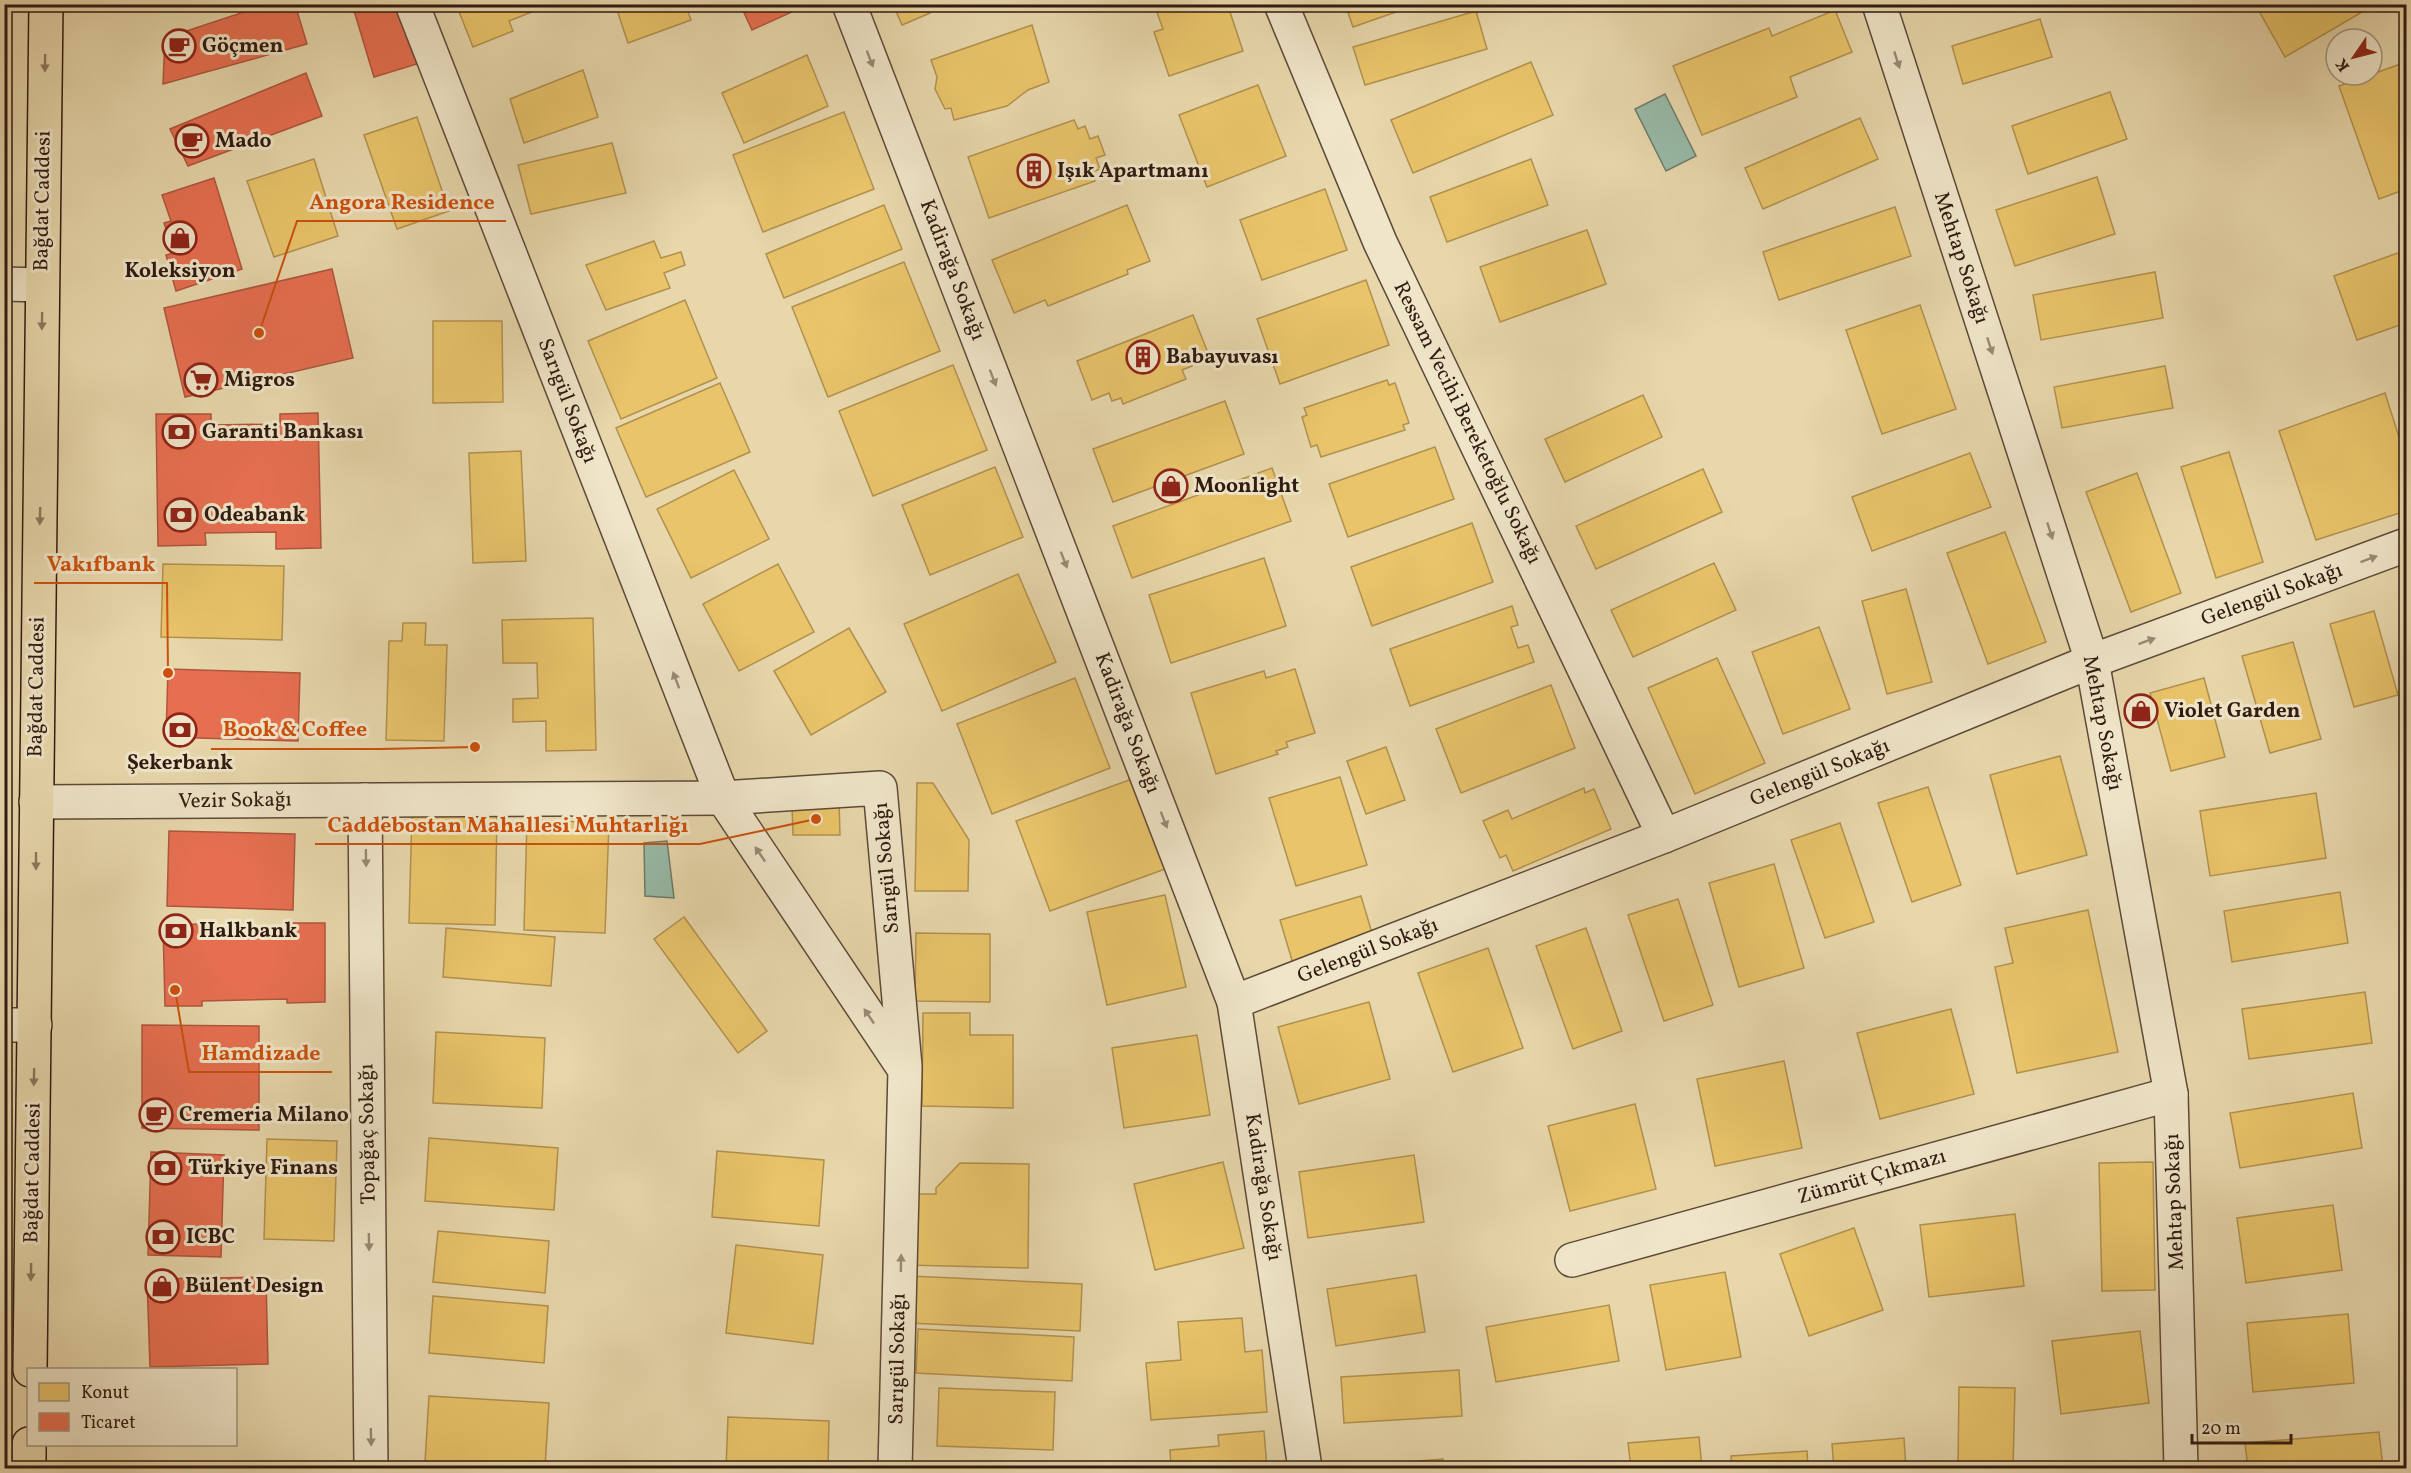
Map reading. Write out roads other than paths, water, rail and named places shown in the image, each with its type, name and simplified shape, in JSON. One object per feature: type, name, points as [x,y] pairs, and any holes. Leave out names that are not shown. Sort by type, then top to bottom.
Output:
[{"type":"main road","name":"Bağdat Caddesi","points":[[30,1368],[20,1025],[36,802],[45,4]]},
{"type":"main road","points":[[28,1468],[29,1446]]},
{"type":"street","name":"Sarıgül Sokağı","points":[[412,4],[723,798],[905,1070]]},
{"type":"street","name":"Kadirağa Sokağı","points":[[849,4],[1234,1002],[1305,1468]]},
{"type":"street","name":"Ressam Vecihi Bereketoğlu Sokağı","points":[[1281,4],[1380,242],[1664,836]]},
{"type":"street","name":"Mehtap Sokağı","points":[[1879,4],[2092,662],[2172,1094],[2181,1468]]},
{"type":"street","points":[[4,284],[42,285]]},
{"type":"street","name":"Gelengül Sokağı","points":[[1234,1002],[1664,836],[2092,662],[2406,545]]},
{"type":"street","name":"Sarıgül Sokağı","points":[[723,798],[880,788],[905,1070],[896,1468]]},
{"type":"street","name":"Vezir Sokağı","points":[[36,802],[723,798]]},
{"type":"street","name":"Topağaç Sokağı","points":[[365,800],[371,1468]]},
{"type":"street","name":"Zümrüt Çıkmazı","points":[[1572,1260],[2172,1094]]},
{"type":"place","name":"Göçmen","points":[[179,46]]},
{"type":"place","name":"Mado","points":[[192,141]]},
{"type":"place","name":"Işık Apartmanı","points":[[1034,171]]},
{"type":"place","name":"Koleksiyon","points":[[180,238]]},
{"type":"place","name":"Angora Residence","points":[[259,333]]},
{"type":"place","name":"Babayuvası","points":[[1143,357]]},
{"type":"place","name":"Migros","points":[[201,380]]},
{"type":"place","name":"Garanti Bankası","points":[[179,432]]},
{"type":"place","name":"Moonlight","points":[[1171,486]]},
{"type":"place","name":"Odeabank","points":[[181,515]]},
{"type":"place","name":"Vakıfbank","points":[[168,673]]},
{"type":"place","name":"Violet Garden","points":[[2141,711]]},
{"type":"place","name":"Şekerbank","points":[[180,730]]},
{"type":"place","name":"Book & Coffee","points":[[475,747]]},
{"type":"place","name":"Caddebostan Mahallesi Muhtarlığı","points":[[816,819]]},
{"type":"place","name":"Halkbank","points":[[176,931]]},
{"type":"place","name":"Hamdizade","points":[[175,990]]},
{"type":"place","name":"Cremeria Milano","points":[[156,1115]]},
{"type":"place","name":"Türkiye Finans","points":[[165,1168]]},
{"type":"place","name":"ICBC","points":[[163,1237]]},
{"type":"place","name":"Bülent Design","points":[[162,1286]]}]
